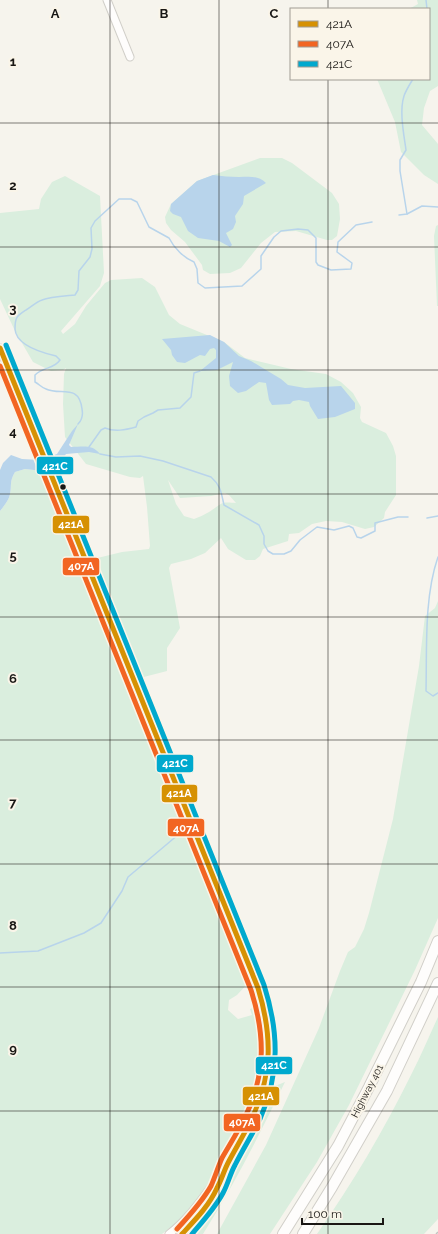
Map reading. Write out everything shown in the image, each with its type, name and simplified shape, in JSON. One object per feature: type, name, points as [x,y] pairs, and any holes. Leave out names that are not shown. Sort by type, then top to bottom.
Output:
[{"type":"highway","name":"Highway 401","points":[[283,1234],[338,1146],[369,1088],[421,982],[438,941]]},
{"type":"highway","name":"Highway 401","points":[[303,1234],[387,1091],[438,983]]},
{"type":"street","points":[[107,0],[130,57]]},
{"type":"street","points":[[0,348],[258,988],[265,1012],[269,1039],[269,1057],[265,1082],[250,1123],[225,1168],[195,1209],[169,1234]]},
{"type":"street","points":[[182,1234],[211,1199],[218,1188],[225,1168]]},
{"type":"green space","points":[[417,0],[438,0],[438,86],[430,91],[424,108],[422,125],[438,144],[438,184],[424,175],[401,152],[395,122],[377,80],[430,80],[430,8],[411,8],[418,4]]},
{"type":"green space","points":[[260,158],[282,158],[292,163],[332,193],[339,204],[340,219],[337,236],[332,240],[327,240],[296,231],[275,232],[261,243],[241,268],[230,273],[210,274],[203,270],[202,265],[185,242],[171,230],[166,223],[165,217],[171,204],[197,181]]},
{"type":"green space","points":[[65,176],[100,196],[104,273],[100,286],[61,331],[63,334],[75,324],[86,306],[105,283],[111,280],[142,278],[155,287],[169,315],[180,324],[224,342],[245,358],[291,369],[326,374],[341,382],[353,393],[361,407],[360,418],[362,422],[386,433],[393,446],[396,456],[396,495],[385,512],[384,518],[374,527],[365,529],[342,522],[326,521],[312,524],[299,533],[289,534],[288,541],[263,549],[260,556],[255,560],[246,560],[228,549],[221,538],[205,553],[191,559],[171,564],[169,568],[180,628],[167,648],[167,671],[136,679],[251,980],[237,995],[229,1000],[228,1010],[238,1019],[252,1015],[250,1009],[260,1005],[265,1032],[265,1050],[264,1069],[256,1100],[241,1131],[192,1208],[185,1216],[162,1234],[0,1234],[0,511],[6,503],[11,491],[11,481],[13,475],[15,472],[25,469],[43,471],[54,483],[85,561],[122,552],[149,549],[150,546],[143,476],[140,478],[130,477],[86,464],[65,437],[63,404],[64,374],[66,368],[63,370],[51,371],[33,362],[15,331],[0,299],[0,213],[39,209],[41,199],[52,182]],"holes":[[[168,480],[180,498],[211,496],[225,493],[229,495],[236,503],[226,502],[194,519],[184,516],[176,504]]]},
{"type":"green space","points":[[438,225],[437,306],[434,236],[436,226]]},
{"type":"green space","points":[[438,601],[438,918],[415,970],[349,1105],[317,1162],[270,1234],[217,1234],[266,1145],[319,1028],[348,952],[355,947],[364,929],[393,819],[419,666],[425,616],[435,608]]},
{"type":"green space","points":[[438,1017],[438,1219],[424,1234],[317,1234],[343,1196],[379,1136],[415,1068]]},
{"type":"green space","points":[[285,1082],[246,1159],[203,1234],[188,1234],[204,1215],[222,1187],[251,1130],[270,1088]]},
{"type":"water","points":[[213,175],[253,177],[263,180],[266,183],[244,196],[243,204],[235,216],[236,222],[233,229],[226,233],[232,245],[230,247],[219,241],[198,238],[188,231],[181,217],[170,211],[171,204],[197,181]]},
{"type":"water","points":[[210,335],[224,342],[239,356],[251,361],[281,379],[288,385],[305,388],[341,386],[355,403],[355,409],[335,417],[318,419],[309,402],[299,400],[293,401],[290,404],[272,405],[269,400],[266,383],[259,382],[246,391],[238,393],[230,386],[229,376],[233,362],[217,370],[200,371],[216,358],[216,350],[214,348],[210,349],[205,356],[200,355],[185,363],[177,362],[172,355],[171,350],[162,339]]},
{"type":"water","points":[[78,424],[69,445],[71,447],[90,447],[100,454],[89,452],[66,454],[56,467],[49,470],[43,471],[25,469],[15,472],[11,481],[11,491],[6,503],[0,511],[0,470],[3,463],[11,455],[22,459],[40,460],[57,454]]},
{"type":"waterway","points":[[426,0],[427,8]]},
{"type":"waterway","points":[[407,214],[400,171],[400,160],[406,150],[402,123],[402,109],[405,94],[412,80]]},
{"type":"waterway","points":[[78,424],[81,419],[82,409],[77,396],[68,392],[51,391],[43,388],[35,382],[35,375],[38,372],[54,365],[60,360],[56,356],[31,348],[20,340],[15,329],[15,322],[20,314],[40,301],[54,297],[75,295],[78,290],[79,271],[90,257],[92,249],[91,228],[95,221],[119,199],[131,199],[137,202],[149,227],[169,238],[180,252],[194,262],[197,269],[198,283],[205,288],[242,286],[261,269],[261,256],[274,237],[281,231],[298,229],[308,230],[316,238],[316,262],[318,265],[331,270],[351,269],[352,263],[337,252],[338,242],[356,225],[372,222]]},
{"type":"waterway","points":[[399,215],[407,214],[422,206],[438,207]]},
{"type":"waterway","points":[[89,447],[101,430],[105,428],[120,430],[136,427],[138,421],[158,410],[180,408],[191,397],[194,373],[200,371]]},
{"type":"waterway","points":[[100,454],[116,457],[140,456],[163,461],[211,477],[219,486],[224,505],[259,525],[264,536],[264,544],[268,551],[273,554],[284,554],[291,551],[300,540],[317,527],[334,530],[349,526],[353,528],[357,537],[361,538],[375,531],[375,523],[398,517],[408,517]]},
{"type":"waterway","points":[[427,518],[438,516]]},
{"type":"waterway","points":[[438,557],[430,589],[428,606],[426,691],[433,696],[438,693]]},
{"type":"waterway","points":[[0,953],[38,951],[84,933],[101,923],[122,891],[128,877],[179,834]]},
{"type":"transit line","name":"421C","points":[[6,345],[264,985],[273,1019],[275,1036],[274,1069],[267,1102],[260,1119],[233,1168],[220,1199],[192,1234]]},
{"type":"transit line","name":"421A","points":[[0,348],[258,988],[263,1005],[268,1038],[268,1054],[267,1070],[259,1102],[249,1124],[227,1164],[214,1195],[182,1234]]},
{"type":"transit line","name":"407A","points":[[0,366],[251,990],[256,1006],[261,1038],[261,1053],[260,1069],[253,1099],[243,1121],[222,1158],[211,1186],[191,1214],[177,1229]]}]
